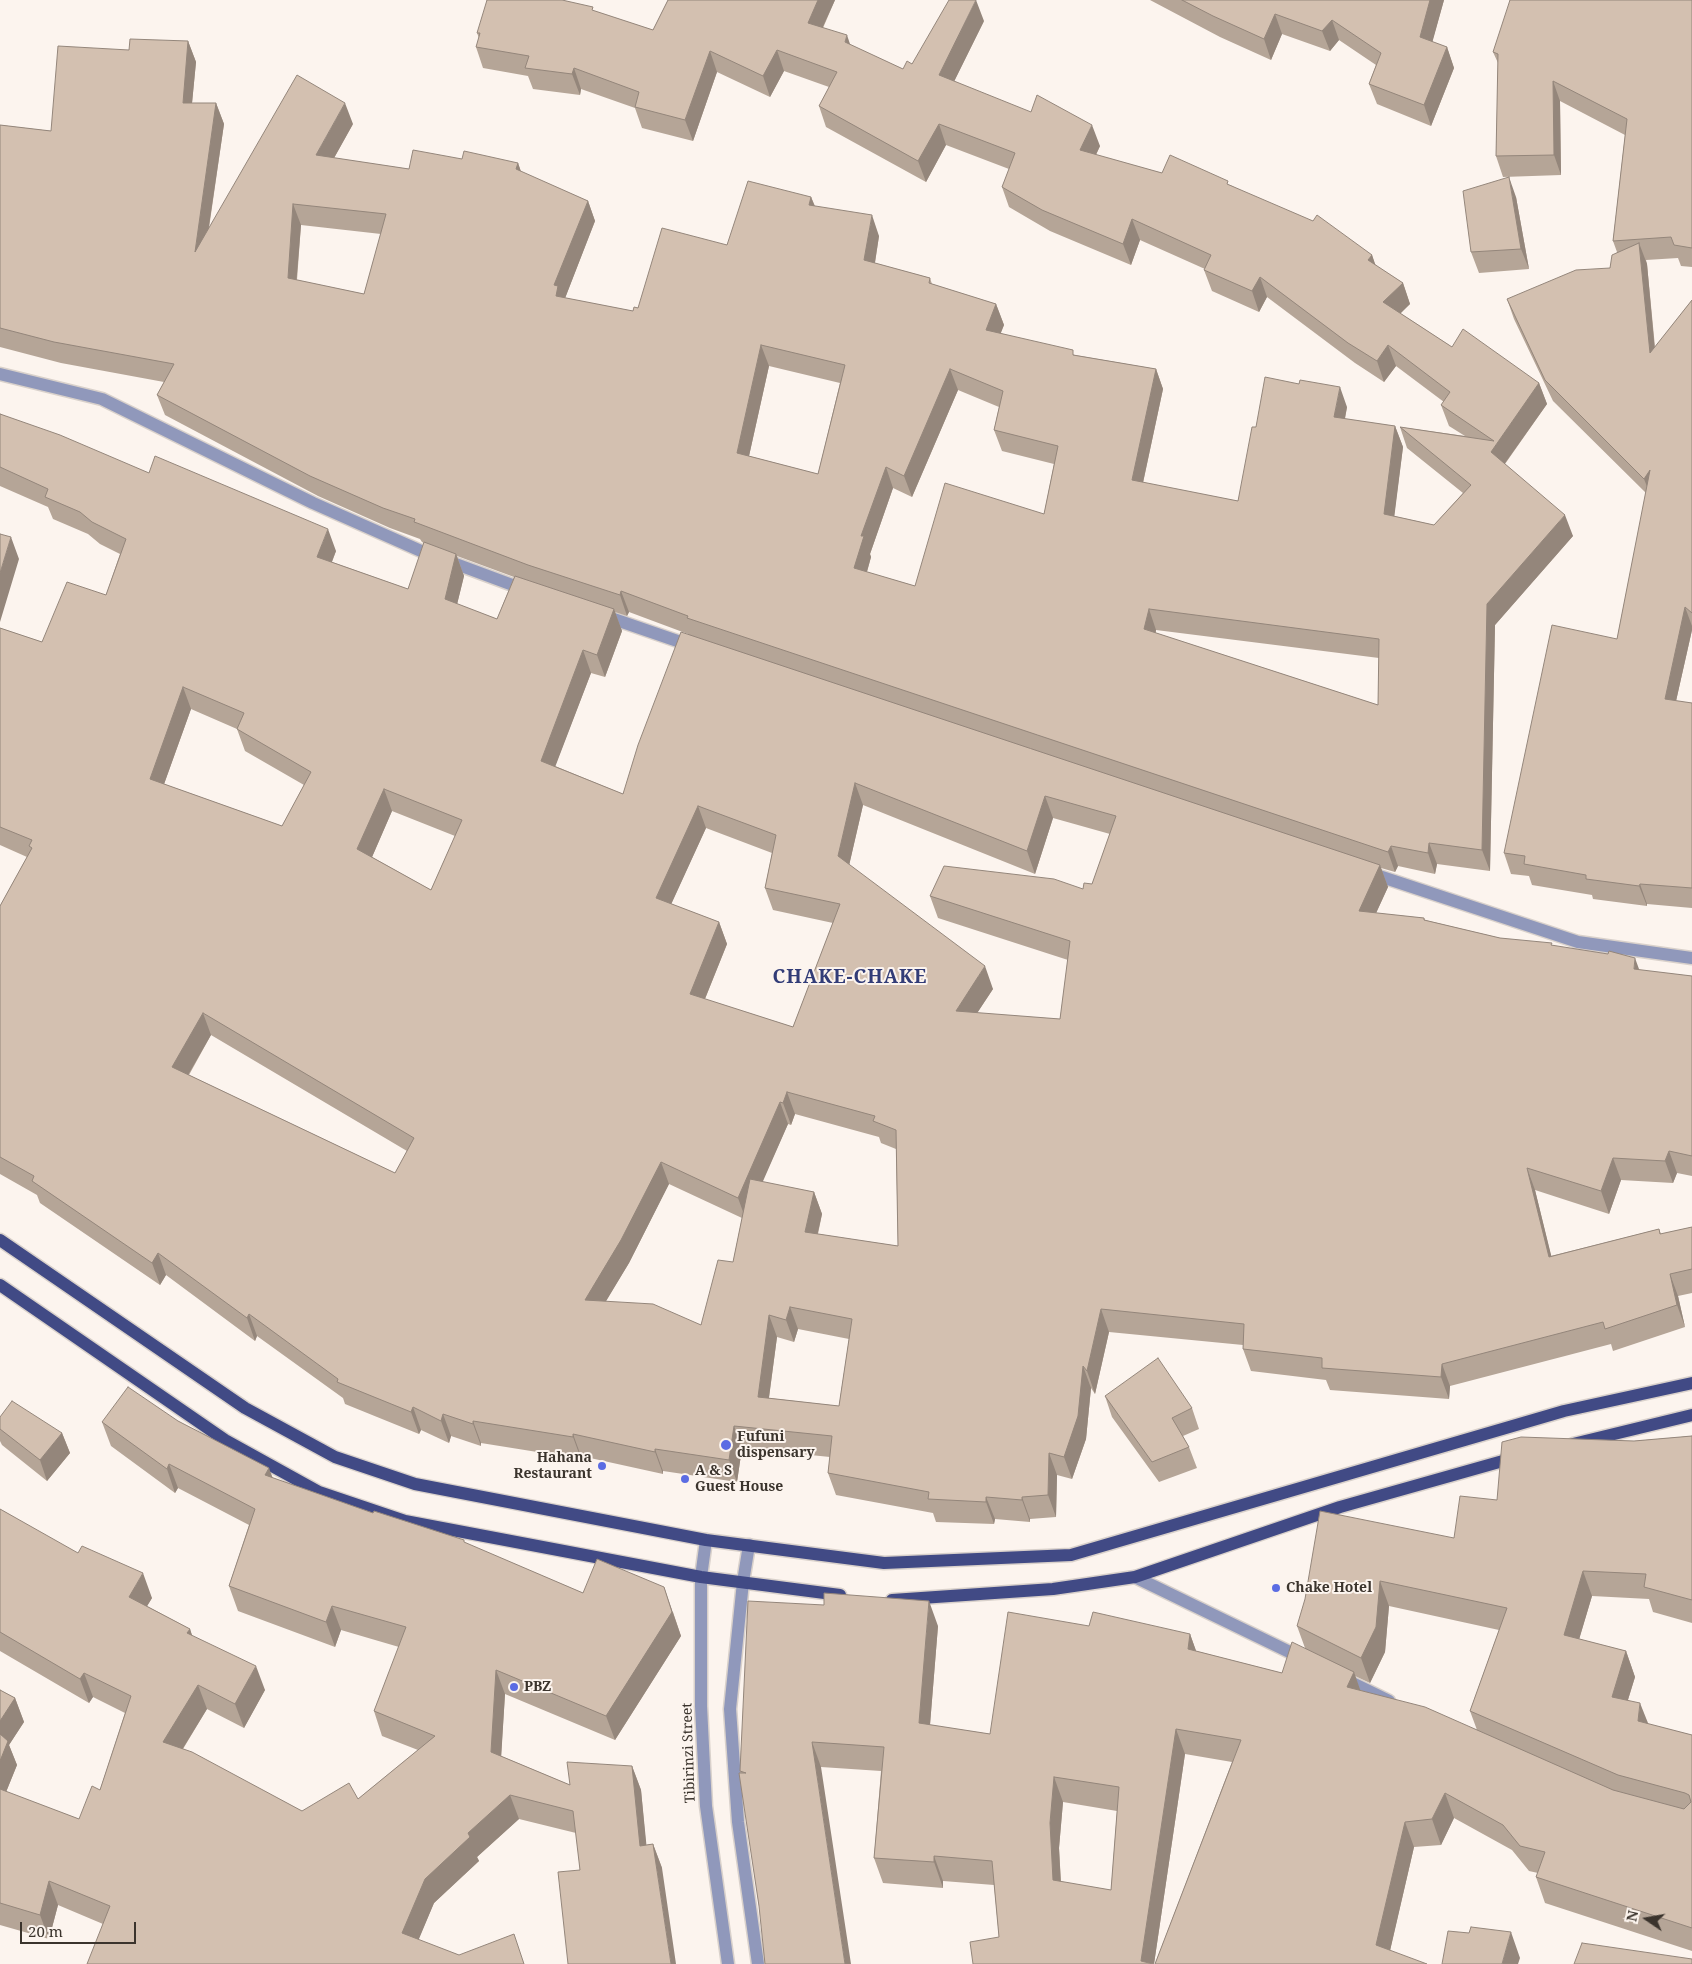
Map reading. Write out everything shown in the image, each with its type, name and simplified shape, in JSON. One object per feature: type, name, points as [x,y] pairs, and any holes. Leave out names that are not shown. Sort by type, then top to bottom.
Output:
[{"type":"main road","points":[[0,1240],[245,1408],[335,1457],[415,1484],[706,1540],[884,1563],[1071,1555],[1564,1412],[1692,1383]]},
{"type":"main road","points":[[0,1285],[225,1440],[319,1492],[405,1521],[701,1577],[855,1597]]},
{"type":"main road","points":[[1561,1447],[1692,1415]]},
{"type":"main road","points":[[883,1601],[1053,1589],[1135,1577],[1340,1507],[1533,1454]]},
{"type":"street","points":[[0,374],[102,400],[313,503],[421,551],[543,596]]},
{"type":"street","points":[[590,612],[703,649]]},
{"type":"street","points":[[1361,870],[1578,942],[1692,958]]},
{"type":"street","name":"Tibirinzi Street","points":[[706,1540],[701,1577],[701,1706],[706,1806],[728,1964]]},
{"type":"street","points":[[749,1545],[743,1582],[730,1709],[738,1822],[758,1964]]},
{"type":"street","points":[[1135,1577],[1319,1667]]},
{"type":"street","points":[[1336,1676],[1398,1706]]},
{"type":"building","points":[[487,0],[562,0],[593,7],[592,10],[653,30],[668,0],[818,0],[808,23],[847,35],[845,42],[903,69],[907,61],[912,64],[949,0],[976,0],[939,75],[1031,112],[1037,95],[1092,125],[1080,150],[1162,173],[1170,155],[1228,181],[1227,184],[1313,221],[1317,215],[1372,255],[1368,260],[1403,283],[1383,302],[1452,347],[1463,329],[1539,383],[1491,452],[1565,515],[1487,604],[1482,850],[1429,843],[1428,853],[1391,846],[1388,852],[687,618],[688,616],[621,591],[620,595],[528,565],[414,522],[415,519],[383,508],[310,476],[157,395],[174,364],[54,342],[0,328],[0,125],[51,131],[58,46],[129,50],[130,39],[188,41],[183,103],[216,103],[195,252],[297,75],[345,103],[316,155],[409,169],[413,150],[462,159],[464,151],[518,163],[516,169],[588,201],[554,285],[558,286],[556,296],[633,311],[634,307],[638,308],[662,228],[727,245],[748,181],[811,197],[809,205],[872,215],[864,260],[930,278],[929,283],[996,304],[986,330],[1073,350],[1073,355],[1156,369],[1132,480],[1238,501],[1252,427],[1256,427],[1265,377],[1299,384],[1300,380],[1340,387],[1334,417],[1395,426],[1384,514],[1434,525],[1471,485],[1400,427],[1494,441],[1441,405],[1450,392],[1388,345],[1377,361],[1348,343],[1260,277],[1252,291],[1204,270],[1211,255],[1132,219],[1123,244],[1042,210],[1002,187],[1015,153],[939,124],[918,161],[819,106],[837,72],[777,50],[763,76],[710,51],[685,120],[635,107],[639,92],[574,68],[572,74],[525,68],[529,56],[476,47],[480,33],[477,33]],"holes":[[[293,204],[386,214],[364,294],[288,278]],[[761,345],[845,365],[818,474],[737,453]],[[950,369],[1003,391],[994,430],[1058,446],[1044,514],[945,483],[915,586],[854,568],[864,536],[861,536],[886,467],[904,476]],[[1149,609],[1379,639],[1378,705],[1144,629]]]},
{"type":"building","points":[[1182,0],[1430,0],[1420,37],[1447,47],[1424,105],[1369,84],[1381,53],[1332,20],[1322,31],[1275,14],[1264,39]]},
{"type":"building","points":[[1510,0],[1692,0],[1692,248],[1674,245],[1671,237],[1613,241],[1627,119],[1553,81],[1554,155],[1496,156],[1498,54],[1493,52]]},
{"type":"building","points":[[1509,177],[1521,249],[1471,252],[1463,191]]},
{"type":"building","points":[[1639,243],[1650,353],[1692,300],[1692,613],[1685,607],[1665,699],[1692,703],[1692,888],[1640,884],[1639,886],[1586,879],[1586,875],[1524,864],[1525,856],[1504,853],[1552,625],[1617,639],[1650,470],[1644,479],[1545,380],[1507,299],[1576,270],[1610,268],[1612,255]]},
{"type":"building","points":[[0,414],[60,435],[149,473],[155,456],[328,529],[317,557],[408,589],[424,542],[456,554],[445,599],[497,619],[515,576],[614,609],[597,655],[583,650],[541,761],[623,794],[638,745],[681,632],[1380,865],[1359,911],[1424,918],[1424,920],[1500,938],[1552,943],[1551,945],[1608,954],[1609,951],[1635,958],[1634,969],[1692,976],[1692,1156],[1669,1151],[1665,1161],[1613,1158],[1601,1191],[1527,1168],[1549,1257],[1659,1229],[1660,1234],[1692,1227],[1692,1269],[1670,1274],[1677,1305],[1605,1329],[1603,1322],[1442,1364],[1441,1377],[1322,1368],[1322,1358],[1243,1349],[1244,1324],[1101,1309],[1087,1371],[1083,1366],[1078,1416],[1064,1457],[1049,1453],[1048,1495],[1022,1497],[1022,1500],[986,1497],[986,1502],[928,1499],[929,1492],[828,1473],[832,1436],[734,1426],[729,1460],[655,1449],[655,1452],[573,1434],[573,1437],[473,1421],[473,1424],[443,1414],[441,1421],[413,1407],[411,1412],[337,1382],[338,1379],[249,1314],[247,1318],[158,1253],[152,1263],[32,1181],[34,1176],[0,1157],[0,906],[32,848],[29,846],[32,840],[0,827],[0,628],[42,642],[67,582],[106,595],[126,539],[92,522],[80,512],[45,497],[48,489],[0,467]],"holes":[[[183,687],[244,713],[237,729],[311,772],[282,826],[150,779]],[[855,783],[1027,851],[1045,796],[1116,816],[1092,884],[1084,883],[1083,889],[1054,879],[944,866],[930,896],[1070,941],[1060,1019],[956,1011],[985,966],[838,856]],[[384,789],[462,820],[431,890],[357,849]],[[698,806],[776,835],[765,888],[840,904],[793,1027],[690,994],[719,922],[656,898]],[[203,1013],[414,1138],[395,1173],[172,1067]],[[787,1092],[875,1116],[873,1121],[896,1130],[898,1246],[805,1232],[814,1192],[750,1179],[733,1262],[718,1260],[701,1325],[653,1304],[585,1300],[621,1240],[661,1162],[738,1198],[780,1102],[783,1103]],[[790,1307],[852,1319],[839,1406],[758,1397],[769,1315],[786,1320]]]},
{"type":"building","points":[[0,534],[11,537],[0,573]]},
{"type":"building","points":[[1158,1358],[1192,1408],[1172,1418],[1189,1447],[1152,1462],[1105,1396]]},
{"type":"building","points":[[128,1387],[178,1421],[269,1468],[265,1475],[373,1513],[374,1511],[464,1540],[464,1542],[583,1593],[597,1559],[664,1587],[672,1612],[606,1716],[496,1670],[491,1752],[570,1785],[567,1762],[632,1766],[640,1846],[653,1844],[671,1964],[568,1964],[558,1872],[580,1870],[573,1811],[510,1795],[468,1833],[470,1837],[425,1879],[402,1933],[459,1955],[514,1934],[524,1964],[87,1964],[110,1906],[49,1881],[40,1915],[0,1903],[0,1789],[79,1819],[92,1786],[100,1790],[131,1696],[84,1673],[80,1679],[0,1632],[0,1509],[78,1553],[82,1546],[143,1573],[129,1597],[190,1629],[187,1633],[256,1666],[235,1704],[198,1685],[163,1742],[192,1752],[302,1811],[349,1783],[358,1799],[435,1736],[374,1711],[406,1627],[332,1606],[326,1622],[229,1586],[255,1509],[169,1464],[167,1469],[102,1422]]},
{"type":"building","points":[[12,1401],[62,1433],[40,1460],[0,1429],[0,1417]]},
{"type":"building","points":[[1692,1436],[1692,1600],[1644,1587],[1646,1574],[1583,1571],[1564,1635],[1626,1651],[1612,1697],[1640,1703],[1638,1721],[1692,1735],[1692,1928],[1536,1877],[1545,1852],[1520,1846],[1503,1825],[1445,1793],[1432,1819],[1405,1822],[1376,1945],[1427,1964],[1155,1964],[1241,1740],[1176,1729],[1141,1961],[1153,1964],[973,1964],[970,1942],[999,1937],[992,1861],[934,1856],[934,1862],[874,1858],[884,1747],[812,1742],[845,1964],[765,1964],[759,1906],[739,1773],[746,1773],[740,1771],[748,1601],[824,1605],[824,1593],[929,1601],[919,1723],[990,1734],[1008,1612],[1089,1626],[1093,1612],[1190,1634],[1188,1649],[1282,1673],[1292,1642],[1354,1672],[1347,1687],[1425,1707],[1613,1790],[1684,1809],[1691,1802],[1689,1795],[1685,1793],[1618,1775],[1470,1711],[1507,1608],[1380,1581],[1376,1627],[1361,1658],[1297,1626],[1305,1599],[1320,1511],[1454,1538],[1460,1496],[1497,1500],[1502,1442],[1521,1437],[1634,1441]],"holes":[[[1054,1777],[1119,1787],[1111,1890],[1053,1880],[1050,1823]]]},
{"type":"building","points":[[0,1690],[15,1698],[0,1721]]},
{"type":"building","points":[[0,1734],[8,1741],[0,1761]]},
{"type":"building","points":[[1471,1927],[1511,1932],[1502,1964],[1442,1964],[1448,1931],[1469,1933]]},
{"type":"building","points":[[1582,1943],[1692,1959],[1692,1964],[1574,1964]]},
{"type":"place","name":"Fufuni dispensary","points":[[726,1445]]},
{"type":"place","name":"Hahana Restaurant","points":[[602,1466]]},
{"type":"place","name":"A & S Guest House","points":[[685,1479]]},
{"type":"place","name":"Chake Hotel","points":[[1276,1588]]},
{"type":"place","name":"PBZ","points":[[514,1687]]},
{"type":"district","name":"CHAKE-CHAKE","points":[[850,978]]}]
